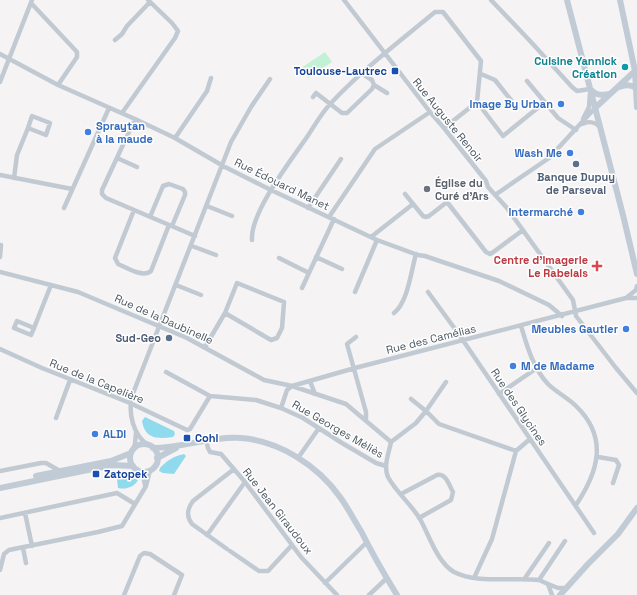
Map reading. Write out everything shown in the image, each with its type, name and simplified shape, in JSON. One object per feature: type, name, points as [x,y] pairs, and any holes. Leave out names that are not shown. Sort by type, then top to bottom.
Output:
[{"type":"main road","points":[[567,0],[637,274]]},
{"type":"main road","points":[[620,0],[636,71],[637,107]]},
{"type":"main road","points":[[595,108],[636,71]]},
{"type":"main road","points":[[616,88],[626,84],[636,88]]},
{"type":"main road","points":[[590,91],[594,94],[600,95],[609,94]]},
{"type":"main road","points":[[0,484],[111,461],[132,451],[140,445],[180,446],[206,440],[230,438],[242,438],[270,444],[283,449],[298,458],[319,474],[340,497],[397,595]]},
{"type":"main road","points":[[0,488],[112,466],[135,468],[143,471],[150,470],[156,465],[158,458],[156,451],[150,446]]},
{"type":"main road","points":[[158,458],[180,446]]},
{"type":"main road","points":[[132,451],[131,462],[135,468]]},
{"type":"main road","points":[[560,595],[567,592],[588,564],[618,534],[637,508]]},
{"type":"street","name":"Rue Auguste Renoir","points":[[344,0],[495,195],[507,208],[573,300],[576,316],[637,392]]},
{"type":"street","points":[[491,0],[572,87],[577,90],[590,91],[589,107],[576,130],[549,158],[495,195]]},
{"type":"street","points":[[115,40],[122,34],[149,1],[172,23],[178,31],[175,38],[122,113]]},
{"type":"street","points":[[0,82],[31,2],[76,52],[76,57],[58,85]]},
{"type":"street","points":[[252,240],[252,234],[259,213],[271,190],[330,103],[384,53],[435,12],[443,12],[481,61],[481,74],[477,102],[444,128]]},
{"type":"street","name":"Rue Édouard Manet","points":[[0,54],[58,85],[175,138],[222,165],[308,208],[377,240],[499,281],[549,305],[562,316]]},
{"type":"street","points":[[361,73],[372,80],[374,85],[387,93]]},
{"type":"street","points":[[481,74],[495,80],[510,100]]},
{"type":"street","points":[[175,138],[207,91],[211,78]]},
{"type":"street","points":[[132,451],[136,444],[136,432],[130,403],[132,396],[192,246],[222,165],[237,131],[270,79]]},
{"type":"street","points":[[527,81],[558,118],[576,130]]},
{"type":"street","points":[[313,97],[316,93],[342,113],[347,113],[372,89],[374,85]]},
{"type":"street","points":[[477,102],[503,136],[544,102]]},
{"type":"street","points":[[64,208],[109,108]]},
{"type":"street","points":[[580,124],[595,108]]},
{"type":"street","points":[[302,288],[331,218],[375,149],[430,112]]},
{"type":"street","points":[[14,178],[17,155],[32,116],[50,123],[46,135],[28,128]]},
{"type":"street","points":[[135,119],[102,190],[102,194],[106,198],[195,236]]},
{"type":"street","points":[[580,124],[588,122],[600,127]]},
{"type":"street","points":[[117,158],[137,167]]},
{"type":"street","points":[[308,208],[341,159]]},
{"type":"street","points":[[0,175],[72,189]]},
{"type":"street","points":[[134,210],[115,258],[118,264],[143,274],[148,274],[150,271],[185,195],[183,189],[169,184],[163,186],[150,217]]},
{"type":"street","points":[[405,194],[423,216],[426,217],[447,202],[486,252],[490,254],[523,230]]},
{"type":"street","points":[[371,237],[413,204]]},
{"type":"street","points":[[207,206],[232,216]]},
{"type":"street","points":[[356,292],[377,240]]},
{"type":"street","points":[[0,257],[1,245]]},
{"type":"street","points":[[192,246],[216,255]]},
{"type":"street","points":[[394,313],[400,309],[412,277],[411,271],[416,254]]},
{"type":"street","points":[[316,257],[342,269]]},
{"type":"street","points":[[279,258],[309,272]]},
{"type":"street","name":"Rue de la Daubinelle","points":[[0,272],[78,292],[205,346],[264,380],[292,386],[346,404],[392,442]]},
{"type":"street","points":[[205,346],[225,313],[237,283],[281,299],[284,302],[282,328],[277,338],[271,340],[225,313]]},
{"type":"street","points":[[34,328],[51,285]]},
{"type":"street","points":[[176,285],[201,294]]},
{"type":"street","points":[[626,298],[636,290],[637,286]]},
{"type":"street","name":"Rue des Glycines","points":[[428,292],[594,533]]},
{"type":"street","points":[[576,312],[626,298],[637,298]]},
{"type":"street","name":"Rue des Camélias","points":[[292,386],[355,368],[576,312]]},
{"type":"street","points":[[521,326],[528,348],[537,368],[548,384],[577,407],[589,422],[595,434],[598,457],[587,489],[576,505]]},
{"type":"street","points":[[356,337],[347,344],[355,368],[366,412],[366,419]]},
{"type":"street","name":"Rue de la Capelière","points":[[0,349],[70,380],[130,403],[186,430],[190,429],[210,396]]},
{"type":"street","points":[[499,394],[537,368]]},
{"type":"street","name":"Rue Georges Méliès","points":[[166,372],[210,396],[256,400],[282,408],[303,418],[376,463],[386,466]]},
{"type":"street","points":[[56,418],[70,380]]},
{"type":"street","points":[[310,381],[315,394]]},
{"type":"street","points":[[446,382],[416,423],[392,442],[386,466],[388,477],[419,518],[436,551],[445,564],[454,572],[474,578],[525,578],[539,580],[567,592]]},
{"type":"street","name":"Rue Georges Méliès","points":[[282,408],[287,390],[292,386]]},
{"type":"street","points":[[411,399],[439,424],[516,451]]},
{"type":"street","points":[[298,458],[319,428]]},
{"type":"street","points":[[136,432],[143,441],[150,446]]},
{"type":"street","points":[[474,578],[492,540],[516,451],[530,439]]},
{"type":"street","name":"Rue Jean Giraudoux","points":[[206,440],[210,452],[221,454],[245,482],[301,557],[337,595]]},
{"type":"street","points":[[598,457],[616,460],[619,465],[613,483]]},
{"type":"street","points":[[0,471],[46,463],[60,471]]},
{"type":"street","points":[[135,468],[142,476],[146,486]]},
{"type":"street","points":[[234,469],[193,501],[189,506],[188,519],[192,524],[207,535],[259,571],[268,571],[292,545]]},
{"type":"street","points":[[0,569],[4,554],[9,550],[119,528],[122,526],[146,486],[150,470]]},
{"type":"street","points":[[401,494],[437,475],[441,474],[444,476],[453,492],[451,500],[419,518]]},
{"type":"street","points":[[207,535],[245,482]]},
{"type":"street","points":[[0,518],[117,494],[135,504]]},
{"type":"street","points":[[25,513],[32,546]]},
{"type":"street","points":[[539,580],[565,541]]},
{"type":"street","points":[[324,583],[367,542]]},
{"type":"street","points":[[525,578],[549,543]]},
{"type":"street","points":[[23,548],[26,563]]},
{"type":"street","points":[[124,595],[140,556],[144,553],[150,554],[182,575],[174,595]]},
{"type":"street","points":[[370,595],[387,578]]},
{"type":"street","points":[[548,584],[552,595]]},
{"type":"green space","points":[[325,52],[332,62],[308,78],[301,68]]},
{"type":"water","points":[[145,417],[174,431],[175,434],[173,437],[157,438],[149,434],[146,431],[142,421]]},
{"type":"water","points":[[184,454],[186,456],[174,474],[159,471],[160,468],[168,461],[174,457]]},
{"type":"water","points":[[123,473],[131,474],[138,480],[130,487],[124,489],[118,488],[118,475]]},
{"type":"place","name":"Cuisine Yannick Création","points":[[625,67]]},
{"type":"place","name":"Toulouse-Lautrec","points":[[395,71]]},
{"type":"place","name":"Image By Urban","points":[[561,104]]},
{"type":"place","name":"Spraytan à la maude","points":[[88,132]]},
{"type":"place","name":"Wash Me","points":[[570,153]]},
{"type":"place","name":"Banque Dupuy de Parseval","points":[[576,164]]},
{"type":"place","name":"Église du Curé d'Ars","points":[[427,189]]},
{"type":"place","name":"Intermarché","points":[[581,212]]},
{"type":"place","name":"Centre d'imagerie Le Rabelais","points":[[597,266]]},
{"type":"place","name":"Meubles Gautier","points":[[626,329]]},
{"type":"place","name":"Sud-Geo","points":[[169,338]]},
{"type":"place","name":"M de Madame","points":[[513,366]]},
{"type":"place","name":"ALDI","points":[[95,434]]},
{"type":"place","name":"Cohl","points":[[187,438]]},
{"type":"place","name":"Zatopek","points":[[96,474]]}]
